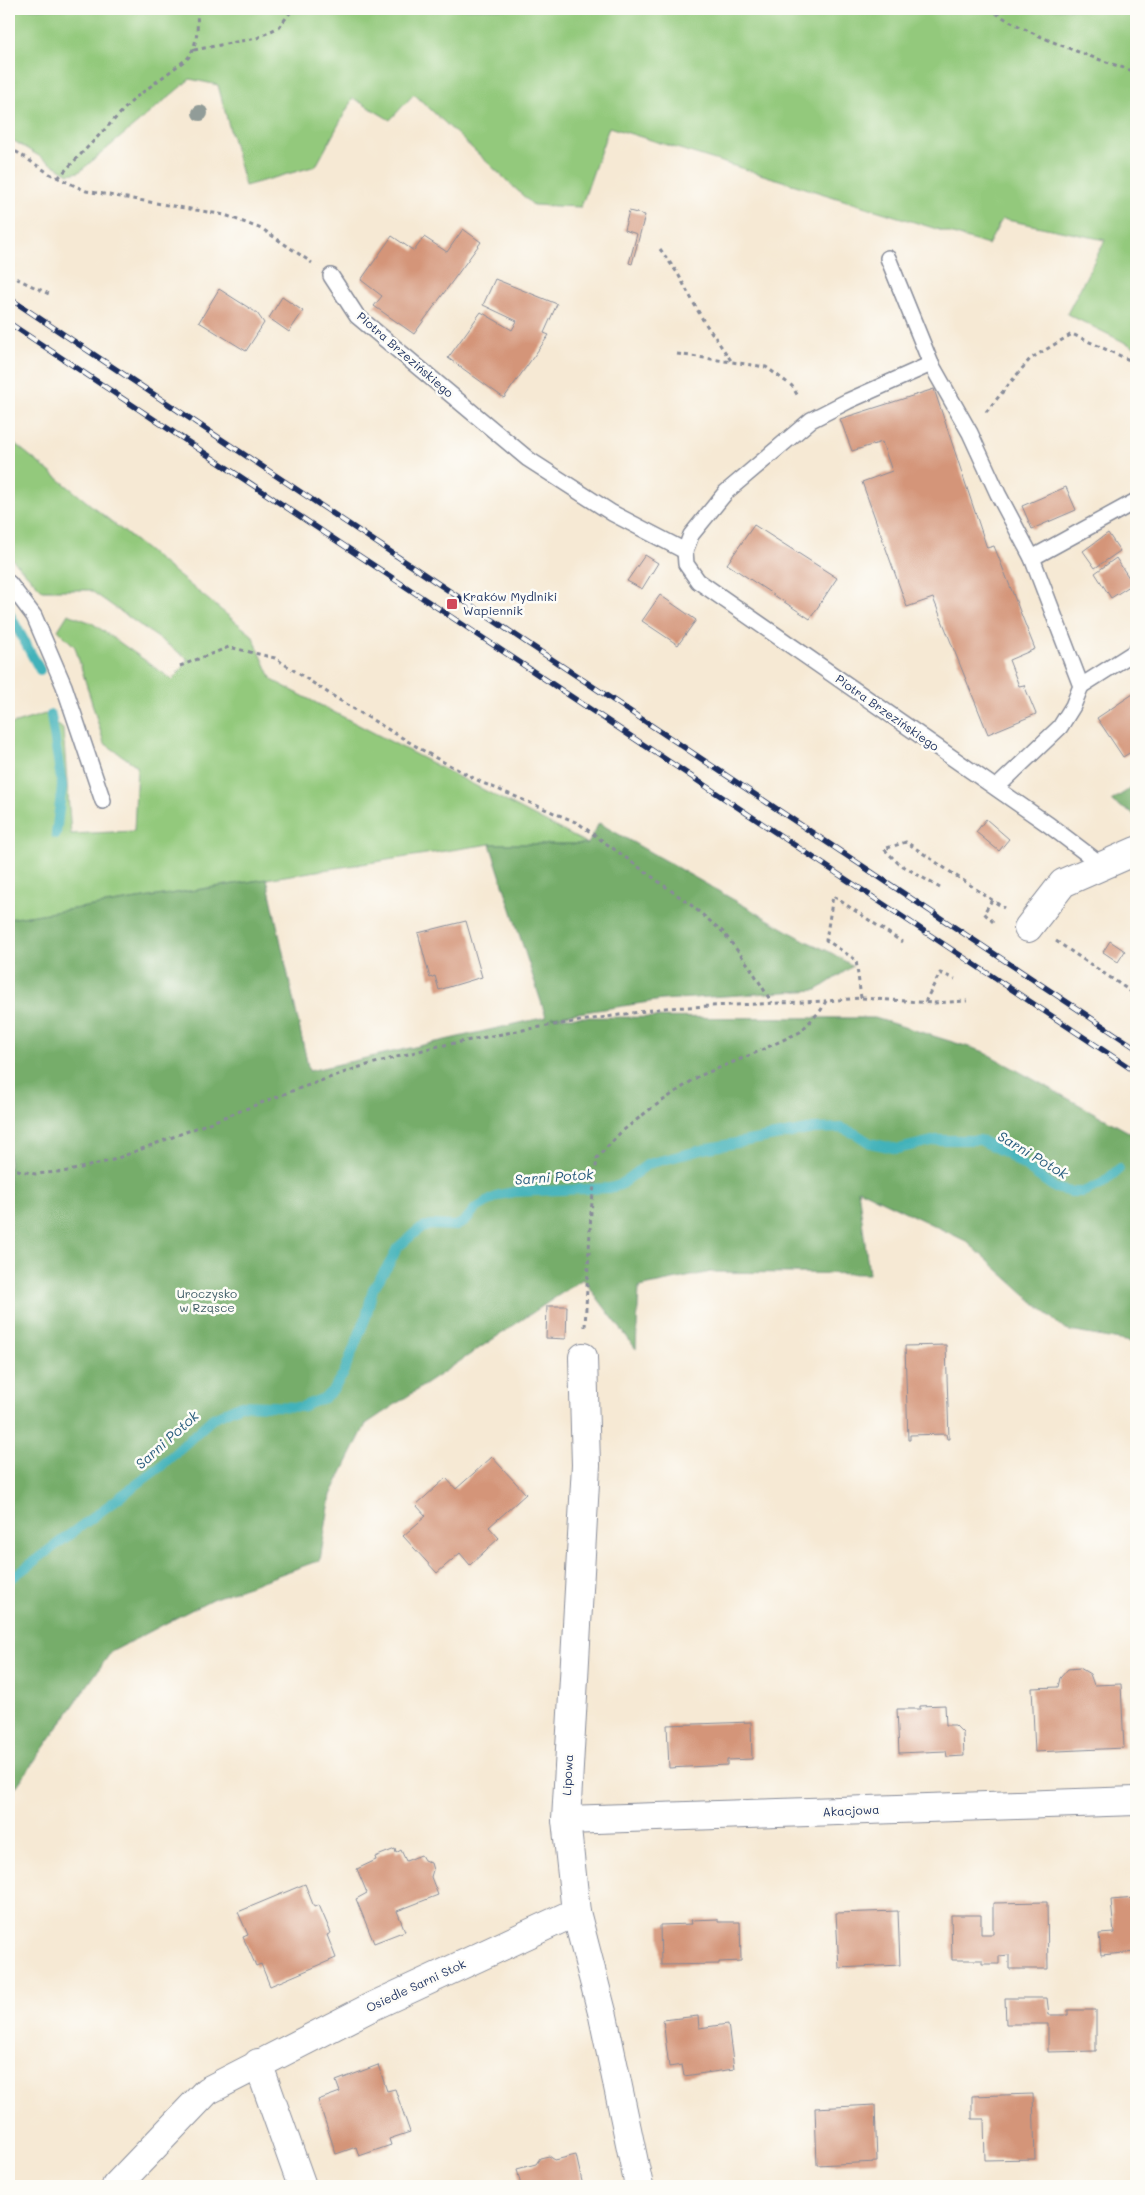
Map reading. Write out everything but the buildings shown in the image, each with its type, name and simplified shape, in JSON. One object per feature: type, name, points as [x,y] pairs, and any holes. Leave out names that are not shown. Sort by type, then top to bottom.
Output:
[{"type":"street","points":[[1029,926],[1063,884],[1136,852]]},
{"type":"street","name":"Lipowa","points":[[583,1357],[586,1465],[566,1820],[576,1912],[604,2016],[639,2186]]},
{"type":"street","name":"Akacjowa","points":[[566,1820],[1136,1801]]},
{"type":"street","name":"Osiedle Sarni Stok","points":[[116,2186],[207,2090],[371,2007],[576,1912]]},
{"type":"street","points":[[258,2063],[302,2186]]},
{"type":"lane","points":[[888,258],[931,364],[970,432],[998,494],[1032,558],[1081,686]]},
{"type":"lane","name":"Piotra Brzezińskiego","points":[[331,276],[357,316],[528,459],[612,513],[685,551],[686,564],[698,581],[996,788],[1103,866]]},
{"type":"lane","points":[[685,551],[691,535],[726,492],[811,420],[848,401],[931,364]]},
{"type":"lane","points":[[1032,558],[1136,501]]},
{"type":"lane","points":[[9,583],[34,616],[64,686],[103,801]]},
{"type":"lane","points":[[996,788],[1060,727],[1081,686],[1136,651]]},
{"type":"path","points":[[58,178],[135,98],[188,58],[194,50],[198,21],[196,9]]},
{"type":"path","points":[[194,50],[257,38],[279,27],[293,9]]},
{"type":"path","points":[[989,9],[1013,24],[1066,48],[1136,72]]},
{"type":"path","points":[[9,147],[58,178],[86,191],[225,216],[264,230],[331,276]]},
{"type":"path","points":[[660,249],[678,274],[703,320],[732,362]]},
{"type":"path","points":[[9,275],[49,294]]},
{"type":"path","points":[[970,432],[1030,359],[1072,334],[1136,363]]},
{"type":"path","points":[[676,354],[766,366],[792,386],[811,420]]},
{"type":"path","points":[[180,666],[229,647],[275,658],[336,698],[483,783],[578,823],[691,905],[723,932],[750,967],[772,1003]]},
{"type":"path","points":[[940,888],[898,863],[884,850],[906,842],[1029,926],[1136,995]]},
{"type":"path","points":[[861,998],[856,960],[826,940],[834,896],[902,942]]},
{"type":"path","points":[[992,900],[984,913],[994,924]]},
{"type":"path","points":[[925,1003],[940,973],[955,980]]},
{"type":"path","points":[[9,1168],[35,1174],[69,1171],[113,1160],[300,1088],[360,1068],[434,1047],[528,1029],[665,1008],[861,998],[925,1003],[967,1001]]},
{"type":"path","points":[[583,1357],[591,1212],[597,1158],[620,1133],[649,1110],[699,1076],[800,1032],[821,1010],[826,1001]]},
{"type":"green space","points":[[9,9],[1136,9],[1136,348],[1067,314],[1105,240],[1002,219],[988,245],[609,127],[581,207],[533,205],[414,94],[390,120],[353,98],[316,166],[245,186],[218,85],[190,79],[79,172],[69,174],[9,138]]},
{"type":"green space","points":[[9,439],[252,635],[272,680],[588,844],[490,844],[9,919],[9,725],[45,714],[63,729],[71,834],[134,831],[137,766],[104,743],[75,647],[58,630],[68,614],[92,623],[173,680],[188,659],[90,590],[42,590],[9,556]]},
{"type":"green space","points":[[1136,785],[1136,816],[1111,801]]},
{"type":"green space","name":"Uroczysko w Rząsce","points":[[599,823],[853,966],[817,990],[662,1000],[552,1017],[875,1018],[982,1051],[1136,1136],[1136,1343],[1065,1330],[966,1241],[858,1189],[869,1274],[711,1272],[639,1287],[636,1349],[583,1279],[366,1424],[331,1495],[320,1560],[212,1599],[111,1652],[9,1797],[9,919],[267,879],[309,1071],[546,1017],[490,844],[588,844]]},
{"type":"waterway","points":[[9,613],[40,670]]},
{"type":"waterway","points":[[51,715],[62,786],[56,834]]},
{"type":"waterway","name":"Sarni Potok","points":[[9,1580],[160,1467],[213,1418],[241,1405],[301,1407],[324,1398],[332,1391],[343,1375],[366,1317],[373,1289],[397,1248],[418,1230],[430,1225],[456,1226],[464,1222],[475,1209],[499,1195],[514,1192],[610,1188],[620,1185],[648,1164],[709,1148],[813,1129],[841,1128],[856,1134],[870,1143],[898,1149],[936,1140],[980,1140],[1006,1153],[1055,1188],[1071,1192],[1083,1192],[1103,1183],[1119,1169]]},
{"type":"railway","points":[[9,298],[1136,1048]]},
{"type":"railway","points":[[9,323],[1136,1072]]},
{"type":"place","name":"Kraków Mydlniki Wapiennik","points":[[452,604]]}]
